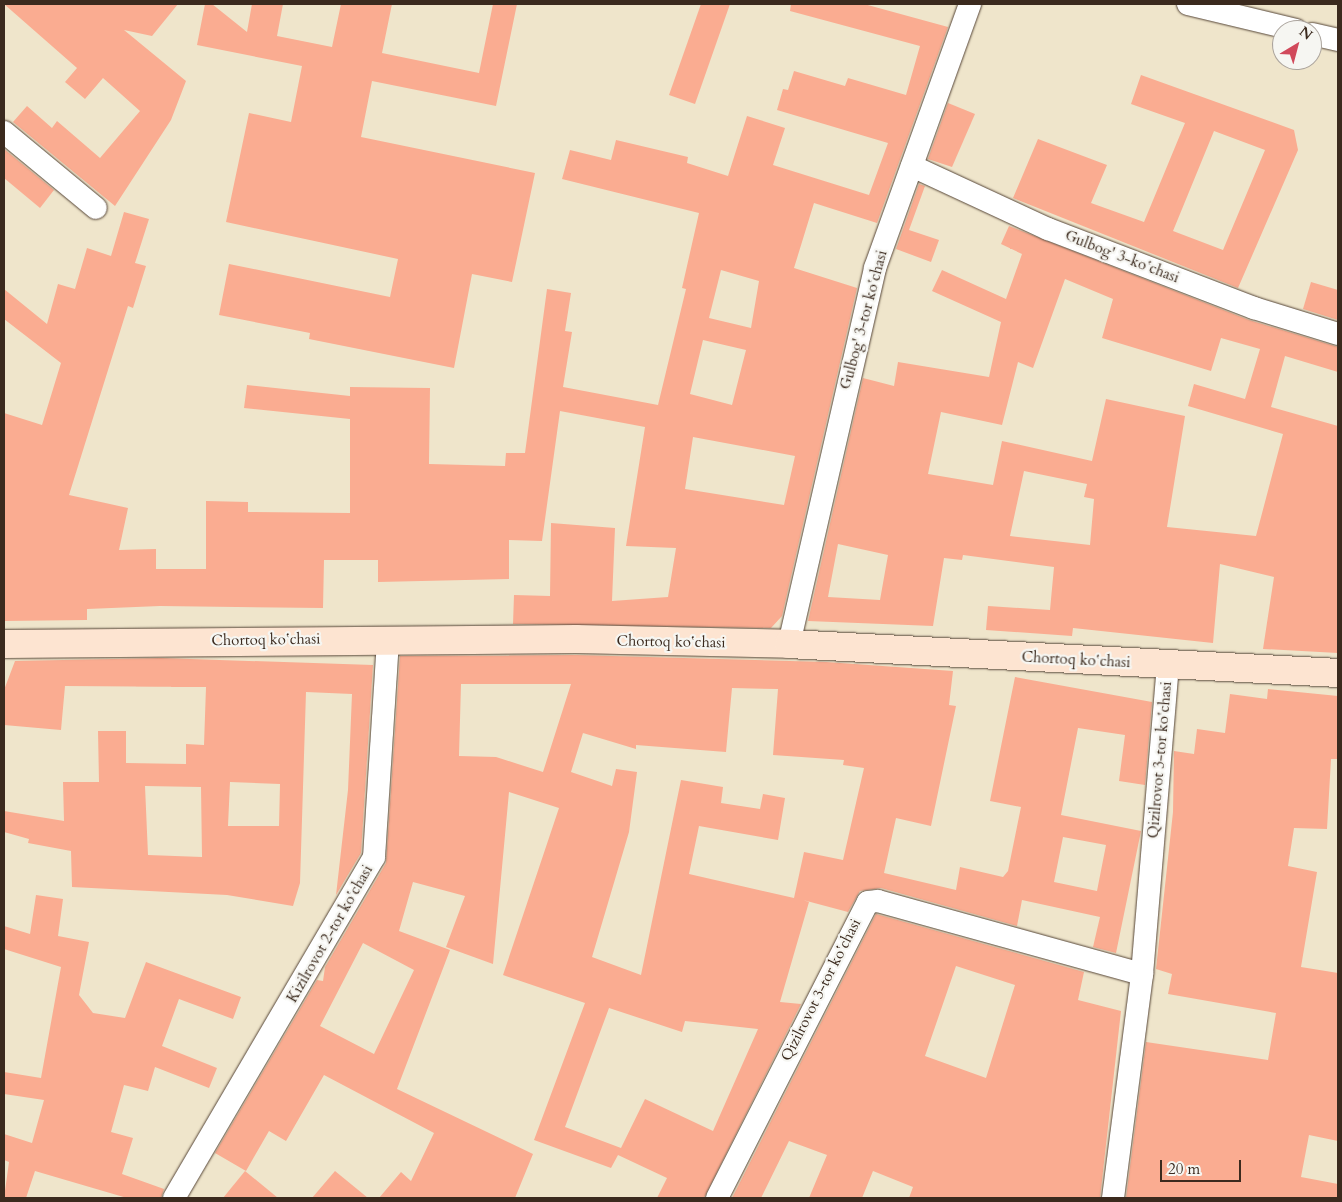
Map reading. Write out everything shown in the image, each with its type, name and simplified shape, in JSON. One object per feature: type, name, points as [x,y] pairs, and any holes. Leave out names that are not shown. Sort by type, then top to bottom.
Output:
[{"type":"main road","name":"Chortoq koʻchasi","points":[[7,648],[388,639],[789,644],[1338,673]]},
{"type":"street","name":"Gulbog' 3-tor koʻchasi","points":[[789,644],[875,268],[970,4]]},
{"type":"street","points":[[1188,4],[1217,7],[1272,23]]},
{"type":"street","points":[[1322,36],[1338,40]]},
{"type":"street","points":[[4,132],[96,208]]},
{"type":"street","name":"Gulbog' 3-koʻchasi","points":[[912,166],[1048,229],[1254,308],[1338,334]]},
{"type":"street","name":"Kizilrovot 2-tor koʻchasi","points":[[174,1198],[374,857],[388,639]]},
{"type":"street","name":"Qizilrovot 3-tor koʻchasi","points":[[1113,1198],[1142,974],[1168,665]]},
{"type":"street","name":"Qizilrovot 3-tor koʻchasi","points":[[718,1198],[868,902],[878,901],[1142,974]]},
{"type":"building","points":[[4,4],[178,4],[152,36],[124,30],[186,81],[171,120],[115,206],[13,122],[27,106],[52,128],[57,121],[100,158],[140,111],[103,78],[85,99],[65,82],[77,68]]},
{"type":"building","points":[[205,4],[212,4],[247,32],[252,4],[283,4],[277,36],[332,47],[341,4],[392,4],[382,53],[479,73],[493,4],[517,4],[496,106],[372,81],[361,137],[535,173],[512,282],[472,274],[454,368],[309,339],[310,333],[219,315],[229,264],[390,297],[398,259],[226,222],[249,113],[291,122],[302,66],[197,45]]},
{"type":"building","points":[[701,4],[730,4],[695,104],[669,95]]},
{"type":"building","points":[[791,4],[864,4],[948,27],[877,223],[814,203],[794,268],[857,288],[782,616],[771,628],[513,624],[514,595],[550,596],[551,523],[615,528],[612,601],[668,597],[676,548],[626,546],[645,427],[560,411],[542,541],[509,540],[509,579],[378,582],[378,560],[324,560],[323,608],[160,606],[87,609],[87,620],[4,621],[4,413],[42,425],[61,363],[4,319],[4,289],[47,324],[58,284],[75,289],[87,248],[111,256],[124,212],[149,219],[135,263],[146,266],[133,308],[128,306],[69,495],[128,508],[119,550],[156,549],[156,569],[206,569],[206,501],[248,502],[248,512],[350,513],[350,419],[244,408],[247,385],[350,396],[350,387],[430,388],[429,464],[505,466],[506,453],[525,453],[547,289],[571,293],[565,331],[572,332],[563,387],[658,405],[686,289],[682,288],[699,213],[562,179],[570,150],[611,160],[616,140],[688,157],[687,163],[728,176],[747,116],[785,128],[773,165],[869,195],[888,143],[777,110],[783,89],[788,90],[794,71],[845,86],[848,78],[906,95],[920,46],[790,11]],"holes":[[[721,270],[759,281],[751,328],[709,318]],[[703,340],[746,350],[732,405],[690,394]],[[693,437],[795,456],[784,505],[685,489]]]},
{"type":"building","points":[[1141,75],[1294,130],[1298,150],[1238,288],[1013,198],[1038,139],[1107,165],[1091,203],[1144,222],[1185,123],[1131,104]],"holes":[[[1214,131],[1265,150],[1223,250],[1173,231]]]},
{"type":"building","points":[[948,103],[975,114],[952,167],[928,159]]},
{"type":"building","points":[[4,149],[54,190],[40,208],[4,178]]},
{"type":"building","points":[[919,184],[925,186],[909,230],[939,240],[931,262],[896,249]]},
{"type":"building","points":[[1009,226],[1249,320],[1338,347],[1338,372],[1285,356],[1271,407],[1338,426],[1338,653],[1263,649],[1274,577],[1220,564],[1213,643],[1073,628],[1072,636],[986,630],[988,606],[1050,610],[1054,567],[963,555],[962,560],[944,558],[933,626],[808,621],[863,378],[894,386],[898,362],[989,377],[1001,322],[932,291],[942,270],[1006,299],[1022,254],[1001,244]],"holes":[[[1065,279],[1113,299],[1102,338],[1211,371],[1221,338],[1260,349],[1245,399],[1194,384],[1188,406],[1283,434],[1256,536],[1167,527],[1185,416],[1106,399],[1092,461],[1002,441],[993,485],[928,474],[941,412],[1002,425],[1018,362],[1033,368]],[[1024,471],[1087,484],[1084,497],[1094,499],[1090,545],[1010,536]],[[838,544],[888,555],[880,600],[828,597]]]},
{"type":"building","points":[[1311,282],[1338,290],[1338,320],[1303,309]]},
{"type":"building","points":[[576,655],[826,662],[953,671],[949,705],[956,706],[931,826],[896,818],[884,873],[956,890],[960,867],[1003,877],[1008,871],[1021,807],[990,801],[1015,677],[1152,702],[1145,785],[1119,781],[1125,735],[1078,728],[1061,815],[1141,831],[1116,953],[1093,947],[1100,917],[1022,900],[1017,926],[881,888],[860,891],[848,912],[803,900],[809,902],[780,1002],[801,1004],[704,1198],[657,1198],[667,1178],[618,1155],[611,1168],[534,1140],[585,1003],[503,975],[559,808],[509,792],[493,964],[446,947],[465,896],[413,882],[399,931],[450,950],[397,1089],[533,1154],[515,1198],[379,1198],[401,1172],[411,1181],[434,1133],[324,1075],[286,1141],[269,1131],[246,1171],[215,1153],[317,980],[323,981],[325,967],[386,863],[400,656]],"holes":[[[461,684],[571,684],[543,772],[496,757],[459,756]],[[732,688],[778,689],[773,755],[844,760],[843,765],[864,768],[843,860],[804,852],[794,898],[689,874],[699,826],[778,840],[785,798],[763,794],[760,809],[721,803],[723,787],[681,780],[641,975],[592,957],[629,832],[637,772],[616,769],[612,786],[571,772],[583,733],[636,749],[636,745],[726,752]],[[1063,837],[1106,845],[1097,891],[1054,882]],[[363,943],[414,970],[374,1054],[320,1026]],[[609,1008],[682,1032],[685,1021],[758,1029],[713,1131],[645,1099],[621,1148],[565,1127]]]},
{"type":"building","points":[[161,658],[373,665],[361,853],[336,895],[348,790],[352,694],[306,692],[300,883],[293,906],[227,895],[72,887],[71,851],[28,843],[29,839],[4,832],[4,811],[64,821],[63,782],[99,782],[98,731],[126,731],[126,763],[186,764],[186,744],[204,745],[206,687],[65,686],[61,730],[4,725],[4,690],[15,661]],"holes":[[[230,782],[280,784],[279,826],[228,826]],[[145,786],[201,787],[202,857],[148,855]]]},
{"type":"building","points":[[1268,689],[1338,696],[1338,759],[1331,759],[1327,829],[1294,828],[1288,866],[1317,872],[1301,967],[1338,973],[1338,1141],[1309,1135],[1301,1177],[1338,1184],[1338,1198],[1126,1198],[1146,1042],[1268,1060],[1276,1013],[1168,994],[1172,974],[1156,969],[1173,812],[1174,751],[1194,754],[1197,729],[1225,733],[1230,694],[1267,699]]},
{"type":"building","points":[[36,895],[63,899],[58,936],[89,942],[79,995],[93,1013],[125,1018],[146,962],[241,997],[233,1019],[179,999],[162,1046],[217,1068],[209,1088],[155,1067],[148,1091],[124,1085],[111,1132],[133,1138],[122,1174],[164,1189],[161,1198],[127,1198],[35,1171],[26,1198],[4,1198],[9,1162],[4,1160],[4,1134],[32,1143],[44,1100],[4,1094],[4,1072],[41,1078],[61,967],[4,949],[4,926],[30,934]]},
{"type":"building","points":[[876,914],[1084,972],[1078,1000],[1121,1011],[1100,1198],[909,1198],[913,1187],[873,1171],[862,1198],[809,1198],[827,1155],[789,1141],[761,1198],[732,1198]],"holes":[[[956,966],[1015,985],[986,1078],[925,1056]]]},
{"type":"building","points":[[245,1171],[278,1198],[223,1198]]},
{"type":"building","points":[[335,1171],[368,1198],[312,1198]]}]
